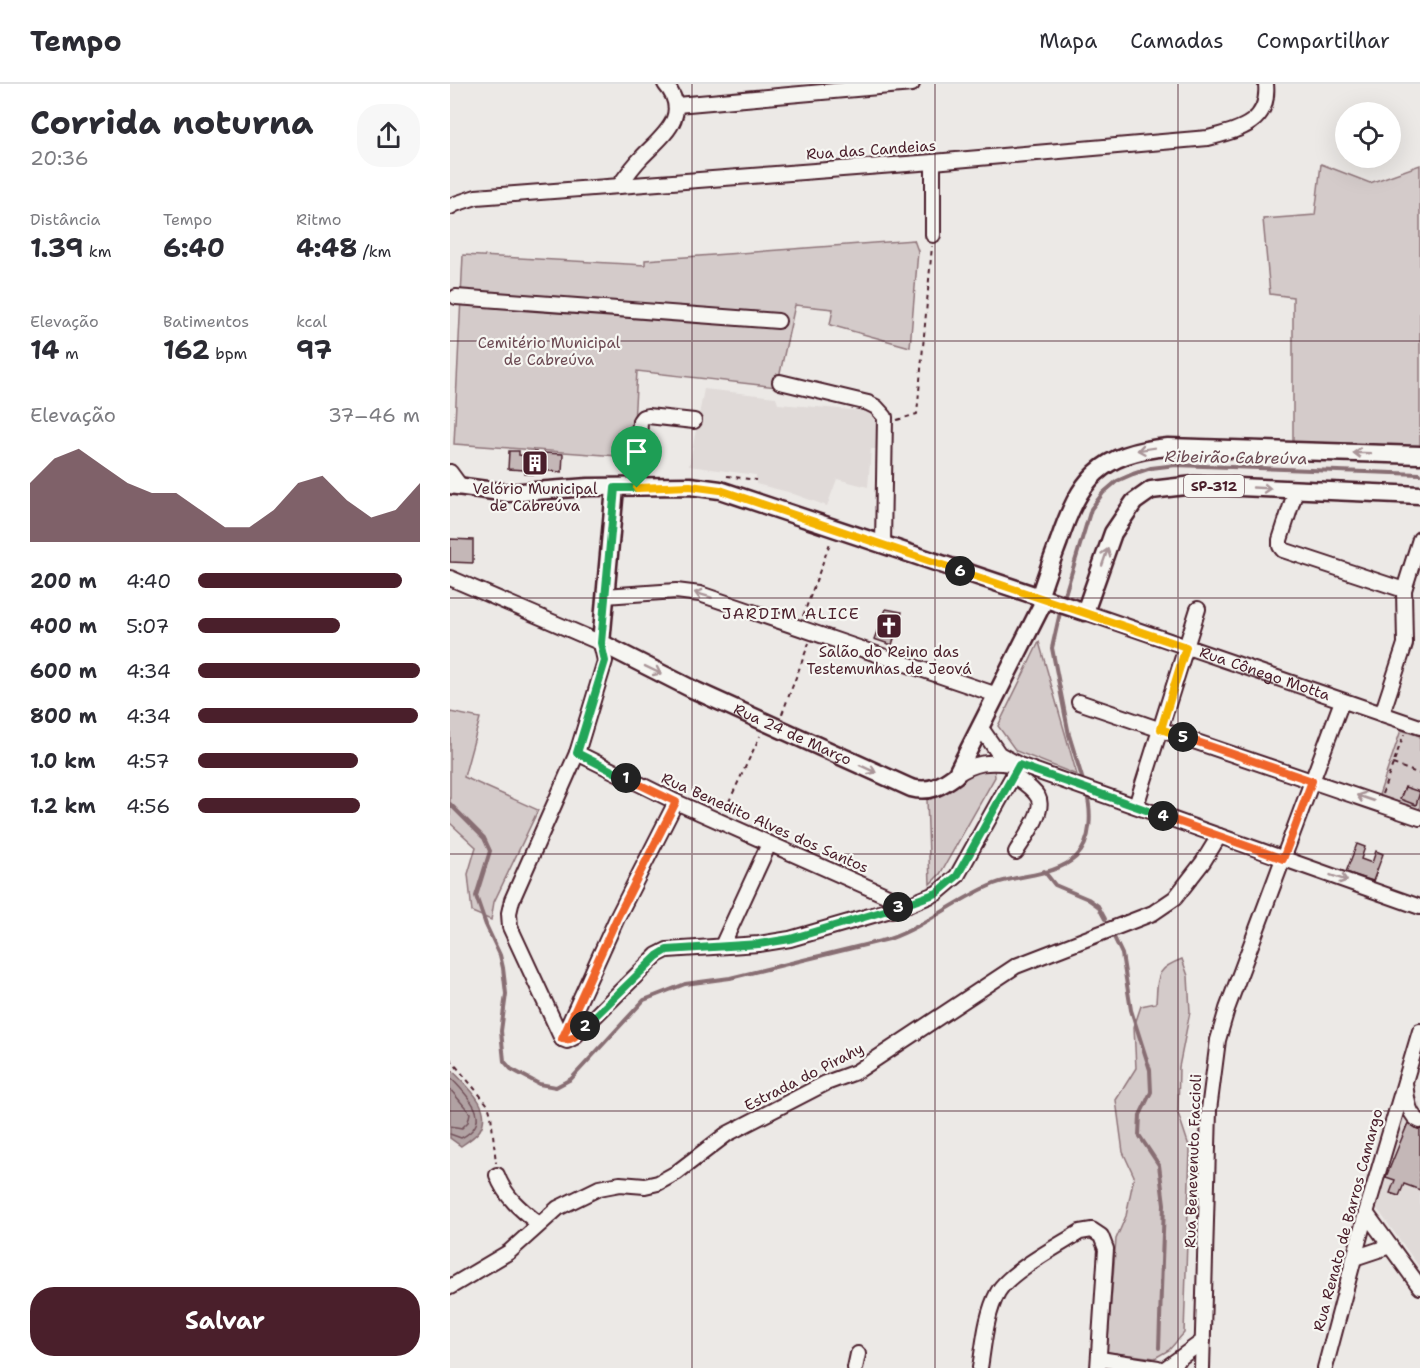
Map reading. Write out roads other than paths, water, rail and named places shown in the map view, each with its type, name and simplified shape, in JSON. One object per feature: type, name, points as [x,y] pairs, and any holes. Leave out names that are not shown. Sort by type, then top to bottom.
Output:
[{"type":"main road","name":"Rua 24 de Março","points":[[601,643],[771,725],[911,788],[928,791],[956,775],[974,756],[981,728],[1045,600],[1068,515],[1083,485],[1112,461],[1129,453],[1168,447],[1420,455]]},
{"type":"main road","name":"SP-312","points":[[1079,610],[1113,533],[1134,502],[1151,490],[1194,484],[1420,495]]},
{"type":"main road","name":"Rua Cônego Motta","points":[[456,486],[508,493],[690,486],[720,490],[1079,610]]},
{"type":"main road","points":[[601,643],[615,488]]},
{"type":"street","points":[[619,186],[633,166],[669,129],[675,117],[677,105],[664,84]]},
{"type":"street","points":[[677,105],[912,84]]},
{"type":"street","name":"Rua das Candeias","points":[[450,207],[476,197],[933,162],[1208,138],[1241,130],[1255,120],[1263,106],[1266,84]]},
{"type":"street","points":[[933,162],[933,236]]},
{"type":"street","points":[[456,297],[778,321]]},
{"type":"street","points":[[780,382],[868,403],[881,411],[886,423],[883,544]]},
{"type":"street","points":[[637,488],[640,421],[643,417],[694,421]]},
{"type":"street","points":[[450,472],[456,486]]},
{"type":"street","points":[[1296,490],[1280,540],[1283,550],[1404,590]]},
{"type":"street","points":[[1382,714],[1404,644],[1404,590],[1420,539]]},
{"type":"street","name":"Rua 24 de Março","points":[[450,578],[601,643]]},
{"type":"street","points":[[605,596],[688,591],[997,695]]},
{"type":"street","points":[[1136,806],[1198,609]]},
{"type":"street","name":"Rua Cônego Motta","points":[[1079,610],[1414,725]]},
{"type":"street","points":[[601,643],[605,661],[577,753],[512,900],[509,913],[510,927],[562,1039],[567,1041],[573,1038],[657,956],[667,950],[759,944],[790,939],[908,904],[937,893],[957,876],[1016,770]]},
{"type":"street","name":"Rua Benevenuto Faccioli","points":[[1202,1368],[1209,1110],[1218,1040],[1227,1009],[1342,700]]},
{"type":"street","points":[[1079,702],[1420,818]]},
{"type":"street","points":[[981,728],[999,754],[1016,770],[1037,796],[1040,803],[1033,824],[1016,852]]},
{"type":"street","name":"Rua Benedito Alves dos Santos","points":[[577,753],[676,802],[908,904]]},
{"type":"street","points":[[974,756],[1016,770],[1074,784],[1420,907]]},
{"type":"street","points":[[562,1039],[617,918],[676,802]]},
{"type":"street","name":"Estrada do Pirahy","points":[[450,1287],[509,1252],[558,1208],[599,1188],[620,1184],[645,1186],[658,1183],[676,1173],[727,1134],[826,1083],[856,1072],[981,987],[1016,966],[1153,913],[1175,898],[1203,862],[1219,836]]},
{"type":"street","points":[[722,946],[769,844]]},
{"type":"street","name":"Rua Renato de Barros Camargo","points":[[1325,1368],[1366,1213],[1420,1031]]},
{"type":"street","points":[[1404,1081],[1420,1087]]},
{"type":"street","points":[[1404,1081],[1411,1112],[1414,1119],[1420,1121]]},
{"type":"street","points":[[497,1175],[508,1197],[539,1224]]},
{"type":"street","points":[[1366,1213],[1420,1287]]},
{"type":"street","points":[[980,1368],[991,1307],[999,1290],[1013,1276],[1080,1232],[1092,1230],[1101,1236],[1106,1249],[1099,1364],[1158,1368]]},
{"type":"street","points":[[1354,1258],[1390,1246]]},
{"type":"street","points":[[1166,1368],[1203,1341]]},
{"type":"street","points":[[1330,1350],[1336,1368]]},
{"type":"water","points":[[450,1068],[476,1096],[483,1112],[480,1130],[461,1146],[450,1138]]},
{"type":"waterway","name":"Ribeirão Cabreúva","points":[[1063,601],[1091,509],[1103,493],[1117,481],[1133,474],[1151,468],[1176,465],[1420,474]]},
{"type":"waterway","name":"Ribeirão Cabreúva","points":[[1061,608],[1052,648],[1069,735],[1084,784]]},
{"type":"waterway","name":"Ribeirão Cabreúva","points":[[450,804],[484,838],[490,851],[476,896],[503,968],[506,994],[501,1031],[504,1061],[511,1069],[539,1084],[556,1087],[571,1079],[644,1000],[685,984],[730,978],[889,939],[903,934],[994,884],[1048,871],[1068,863],[1081,851],[1088,835],[1090,817],[1086,791]]},
{"type":"waterway","points":[[1044,871],[1055,885],[1088,899],[1098,906],[1105,919]]},
{"type":"waterway","points":[[1113,935],[1122,954],[1131,1010],[1150,1070],[1151,1092],[1140,1115],[1139,1135],[1159,1165],[1164,1204],[1159,1348]]},
{"type":"place","name":"Velório Municipal de Cabreúva","points":[[535,463]]},
{"type":"place","name":"Salão do Reino das Testemunhas de Jeová","points":[[889,626]]},
{"type":"district","name":"JARDIM ALICE","points":[[791,613]]},
{"type":"park label","name":"Cemitério Municipal de Cabreúva","points":[[549,352]]}]
